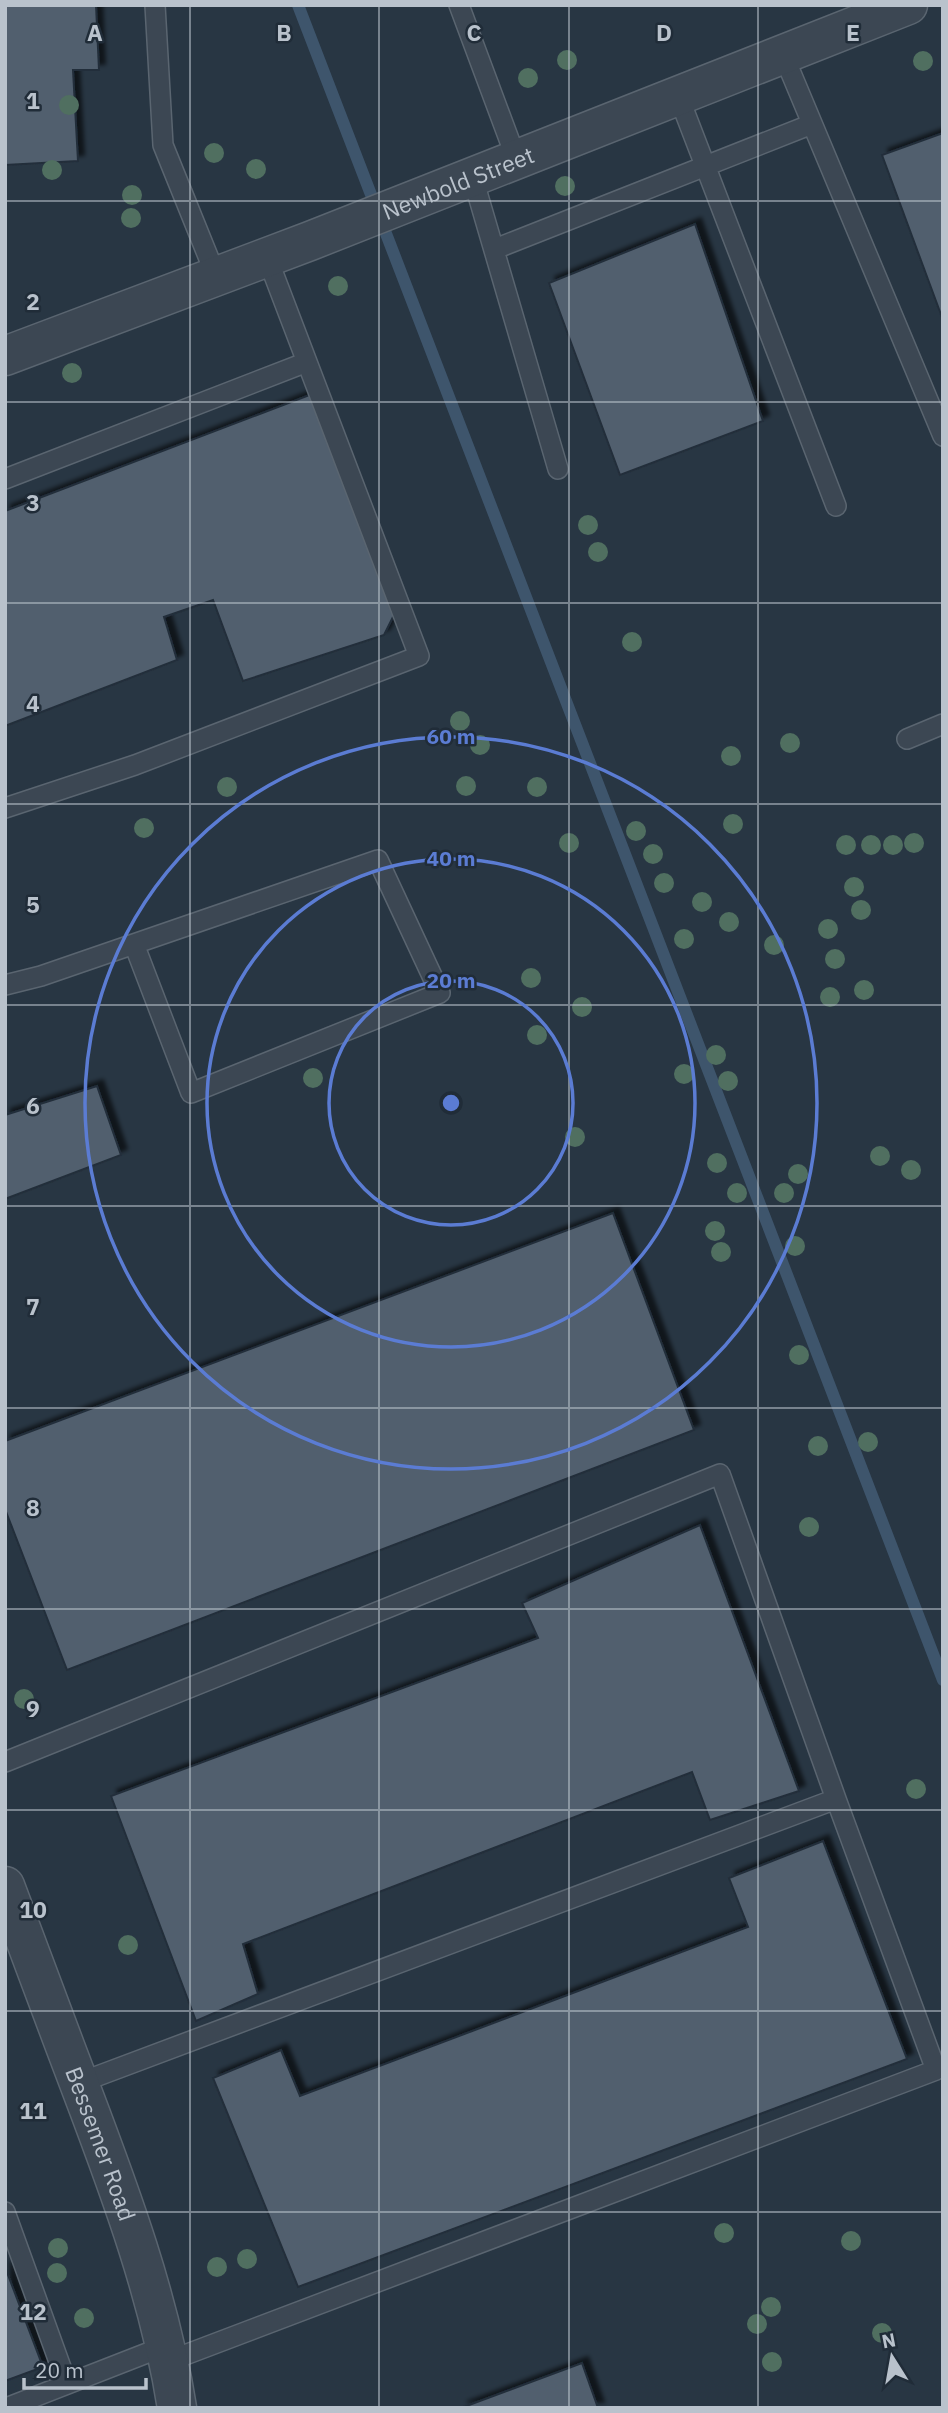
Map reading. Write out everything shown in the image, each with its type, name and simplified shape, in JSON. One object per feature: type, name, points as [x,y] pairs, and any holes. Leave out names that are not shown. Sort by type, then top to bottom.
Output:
[{"type":"street","name":"Newbold Street","points":[[5,356],[310,241],[908,5]]},
{"type":"street","name":"Bessemer Road","points":[[5,1886],[121,2194],[167,2354],[177,2408]]},
{"type":"lane","points":[[155,5],[163,145],[216,276]]},
{"type":"lane","points":[[459,5],[516,159]]},
{"type":"lane","points":[[783,54],[943,436]]},
{"type":"lane","points":[[678,95],[836,506]]},
{"type":"lane","points":[[495,249],[813,124]]},
{"type":"lane","points":[[472,175],[558,469]]},
{"type":"lane","points":[[5,808],[135,765],[419,656],[267,257]]},
{"type":"lane","points":[[5,478],[307,362]]},
{"type":"lane","points":[[907,739],[943,724]]},
{"type":"lane","points":[[5,985],[134,944],[378,860],[440,993],[191,1093],[134,944]]},
{"type":"lane","points":[[5,1762],[720,1474],[936,2070],[167,2354],[67,2384],[6,2408]]},
{"type":"lane","points":[[79,2083],[836,1799]]},
{"type":"lane","points":[[5,2212],[67,2384]]},
{"type":"building","points":[[5,5],[96,5],[99,70],[73,70],[78,161],[5,165]]},
{"type":"building","points":[[943,133],[943,320],[882,155]]},
{"type":"building","points":[[695,224],[763,421],[620,475],[549,283]]},
{"type":"building","points":[[312,394],[394,615],[384,635],[243,681],[213,600],[164,617],[177,660],[5,726],[5,511]]},
{"type":"building","points":[[97,1086],[121,1155],[5,1199],[5,1115]]},
{"type":"building","points":[[613,1213],[694,1430],[67,1670],[5,1509],[5,1441]]},
{"type":"building","points":[[700,1525],[799,1791],[710,1820],[692,1772],[243,1944],[258,1994],[196,2021],[111,1796],[538,1638],[522,1603]]},
{"type":"building","points":[[823,1841],[907,2059],[298,2287],[213,2078],[281,2050],[300,2096],[748,1927],[729,1878]]},
{"type":"building","points":[[5,2267],[43,2367],[5,2381]]},
{"type":"building","points":[[582,2363],[598,2408],[461,2408]]},
{"type":"waterway","points":[[298,5],[943,1680]]}]
